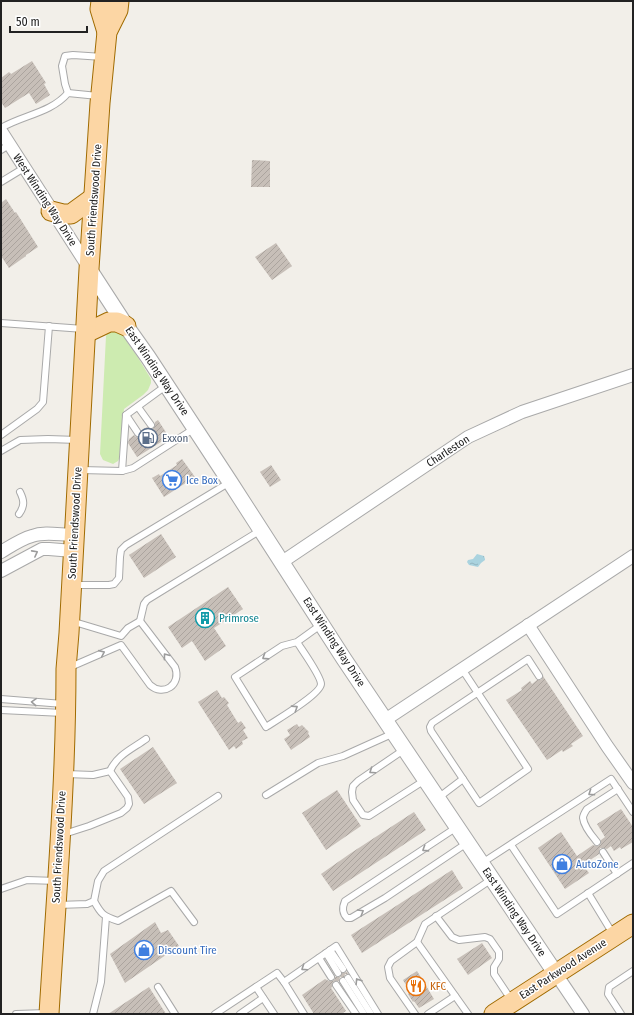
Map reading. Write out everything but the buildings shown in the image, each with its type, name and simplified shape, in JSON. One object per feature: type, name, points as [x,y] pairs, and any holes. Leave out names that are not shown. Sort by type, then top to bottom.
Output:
[{"type":"main road","name":"South Friendswood Drive","points":[[49,1013],[58,881],[66,709],[66,669],[70,621],[73,543],[93,198],[107,32],[100,9],[100,1]]},
{"type":"main road","name":"South Friendswood Drive","points":[[107,32],[118,10],[119,1]]},
{"type":"main road","points":[[51,211],[71,214],[93,198]]},
{"type":"main road","points":[[86,332],[109,322],[117,322],[126,326]]},
{"type":"main road","name":"East Parkwood Avenue","points":[[494,1014],[633,924]]},
{"type":"street","name":"West Winding Way Drive","points":[[1,131],[5,147],[24,168],[89,269]]},
{"type":"street","name":"East Winding Way Drive","points":[[89,269],[167,385],[385,720],[582,1014]]},
{"type":"street","name":"Charleston","points":[[282,562],[468,437],[522,412],[633,375]]},
{"type":"street","points":[[1,552],[33,535],[46,534],[73,543]]},
{"type":"street","points":[[2,569],[42,549],[73,543]]},
{"type":"street","points":[[385,720],[633,556]]},
{"type":"street","points":[[528,624],[633,784]]},
{"type":"lane","points":[[68,93],[62,66],[65,56],[105,57]]},
{"type":"lane","points":[[68,93],[101,96]]},
{"type":"lane","points":[[1,128],[10,123],[48,109],[64,99],[68,93]]},
{"type":"lane","points":[[1,182],[24,168]]},
{"type":"lane","points":[[1,323],[49,326],[86,332]]},
{"type":"lane","points":[[1,435],[38,409],[42,402],[49,326]]},
{"type":"lane","points":[[126,415],[167,385]]},
{"type":"lane","points":[[138,407],[151,425]]},
{"type":"lane","points":[[126,415],[138,433]]},
{"type":"lane","points":[[122,471],[126,415]]},
{"type":"lane","points":[[77,470],[122,471],[133,468],[152,455],[164,444],[195,428]]},
{"type":"lane","points":[[1,451],[20,440],[48,439],[80,441]]},
{"type":"lane","points":[[149,450],[152,455]]},
{"type":"lane","points":[[71,584],[114,584],[119,578],[121,550],[126,545],[230,482]]},
{"type":"lane","points":[[19,514],[24,504],[20,492]]},
{"type":"lane","points":[[140,621],[175,667],[177,672],[177,679],[174,685],[167,689],[161,690],[150,686],[121,645],[121,636],[128,628],[140,621],[144,604],[147,600],[261,530]]},
{"type":"lane","points":[[70,621],[121,636]]},
{"type":"lane","points":[[297,642],[316,672],[322,686],[312,696],[266,727],[235,676],[282,646],[297,642],[322,624]]},
{"type":"lane","points":[[66,669],[121,645]]},
{"type":"lane","points":[[462,669],[478,693],[528,769],[479,803],[431,731],[430,727],[432,723],[478,693],[528,659],[539,676]]},
{"type":"lane","points":[[1,699],[66,709]]},
{"type":"lane","points":[[1,710],[66,709]]},
{"type":"lane","points":[[266,795],[318,763],[343,756],[394,733]]},
{"type":"lane","points":[[110,771],[113,764],[119,757],[146,739]]},
{"type":"lane","points":[[405,749],[353,786],[353,800],[363,815],[369,816],[426,780]]},
{"type":"lane","points":[[63,774],[93,775],[110,771]]},
{"type":"lane","points":[[60,835],[102,820],[127,808],[129,804],[128,797],[110,771]]},
{"type":"lane","points":[[438,798],[463,779]]},
{"type":"lane","points":[[482,864],[611,779],[633,812]]},
{"type":"lane","points":[[597,842],[583,818],[584,814],[587,809],[618,789]]},
{"type":"lane","points":[[194,922],[171,891],[118,921],[106,917],[99,910],[94,901],[98,881],[104,872],[218,796]]},
{"type":"lane","points":[[457,827],[345,901],[342,908],[344,915],[347,918],[351,918],[385,898],[468,843]]},
{"type":"lane","points":[[511,845],[557,914],[633,864]]},
{"type":"lane","points":[[603,852],[617,874]]},
{"type":"lane","points":[[415,1014],[390,978],[388,967],[391,961],[417,942],[425,924],[492,879]]},
{"type":"lane","points":[[1,889],[27,880],[58,881]]},
{"type":"lane","points":[[588,893],[614,936]]},
{"type":"lane","points":[[56,905],[87,904],[94,901]]},
{"type":"lane","points":[[436,916],[452,937],[458,940],[485,937],[490,939],[499,952],[499,959],[494,967],[494,974],[512,1002]]},
{"type":"lane","points":[[93,1014],[101,982],[106,917]]},
{"type":"lane","points":[[417,942],[468,1014]]},
{"type":"lane","points":[[284,982],[336,946],[378,1014]]},
{"type":"lane","points":[[328,952],[340,971]]},
{"type":"lane","points":[[319,958],[331,977]]},
{"type":"lane","points":[[621,1014],[608,994],[609,987],[633,971]]},
{"type":"lane","points":[[215,1014],[277,973],[304,1014]]},
{"type":"lane","points":[[364,1014],[345,979],[371,1014]]},
{"type":"lane","points":[[336,985],[356,1014]]},
{"type":"lane","points":[[158,987],[175,1014]]},
{"type":"lane","points":[[256,987],[274,1014]]},
{"type":"lane","points":[[428,1014],[455,996]]},
{"type":"lane","points":[[240,1014],[263,998]]},
{"type":"lane","points":[[16,1014],[49,1013]]},
{"type":"green space","points":[[108,331],[121,331],[129,341],[127,342],[151,379],[148,390],[124,409],[119,459],[113,464],[103,460],[100,454],[106,336]]},
{"type":"water","points":[[477,554],[484,556],[485,560],[478,567],[469,565],[467,562],[468,560],[473,559]]},
{"type":"place","name":"Exxon","points":[[148,438]]},
{"type":"place","name":"Ice Box","points":[[172,480]]},
{"type":"place","name":"Primrose","points":[[205,618]]},
{"type":"place","name":"AutoZone","points":[[562,864]]},
{"type":"place","name":"Discount Tire","points":[[144,950]]},
{"type":"place","name":"KFC","points":[[416,986]]}]
